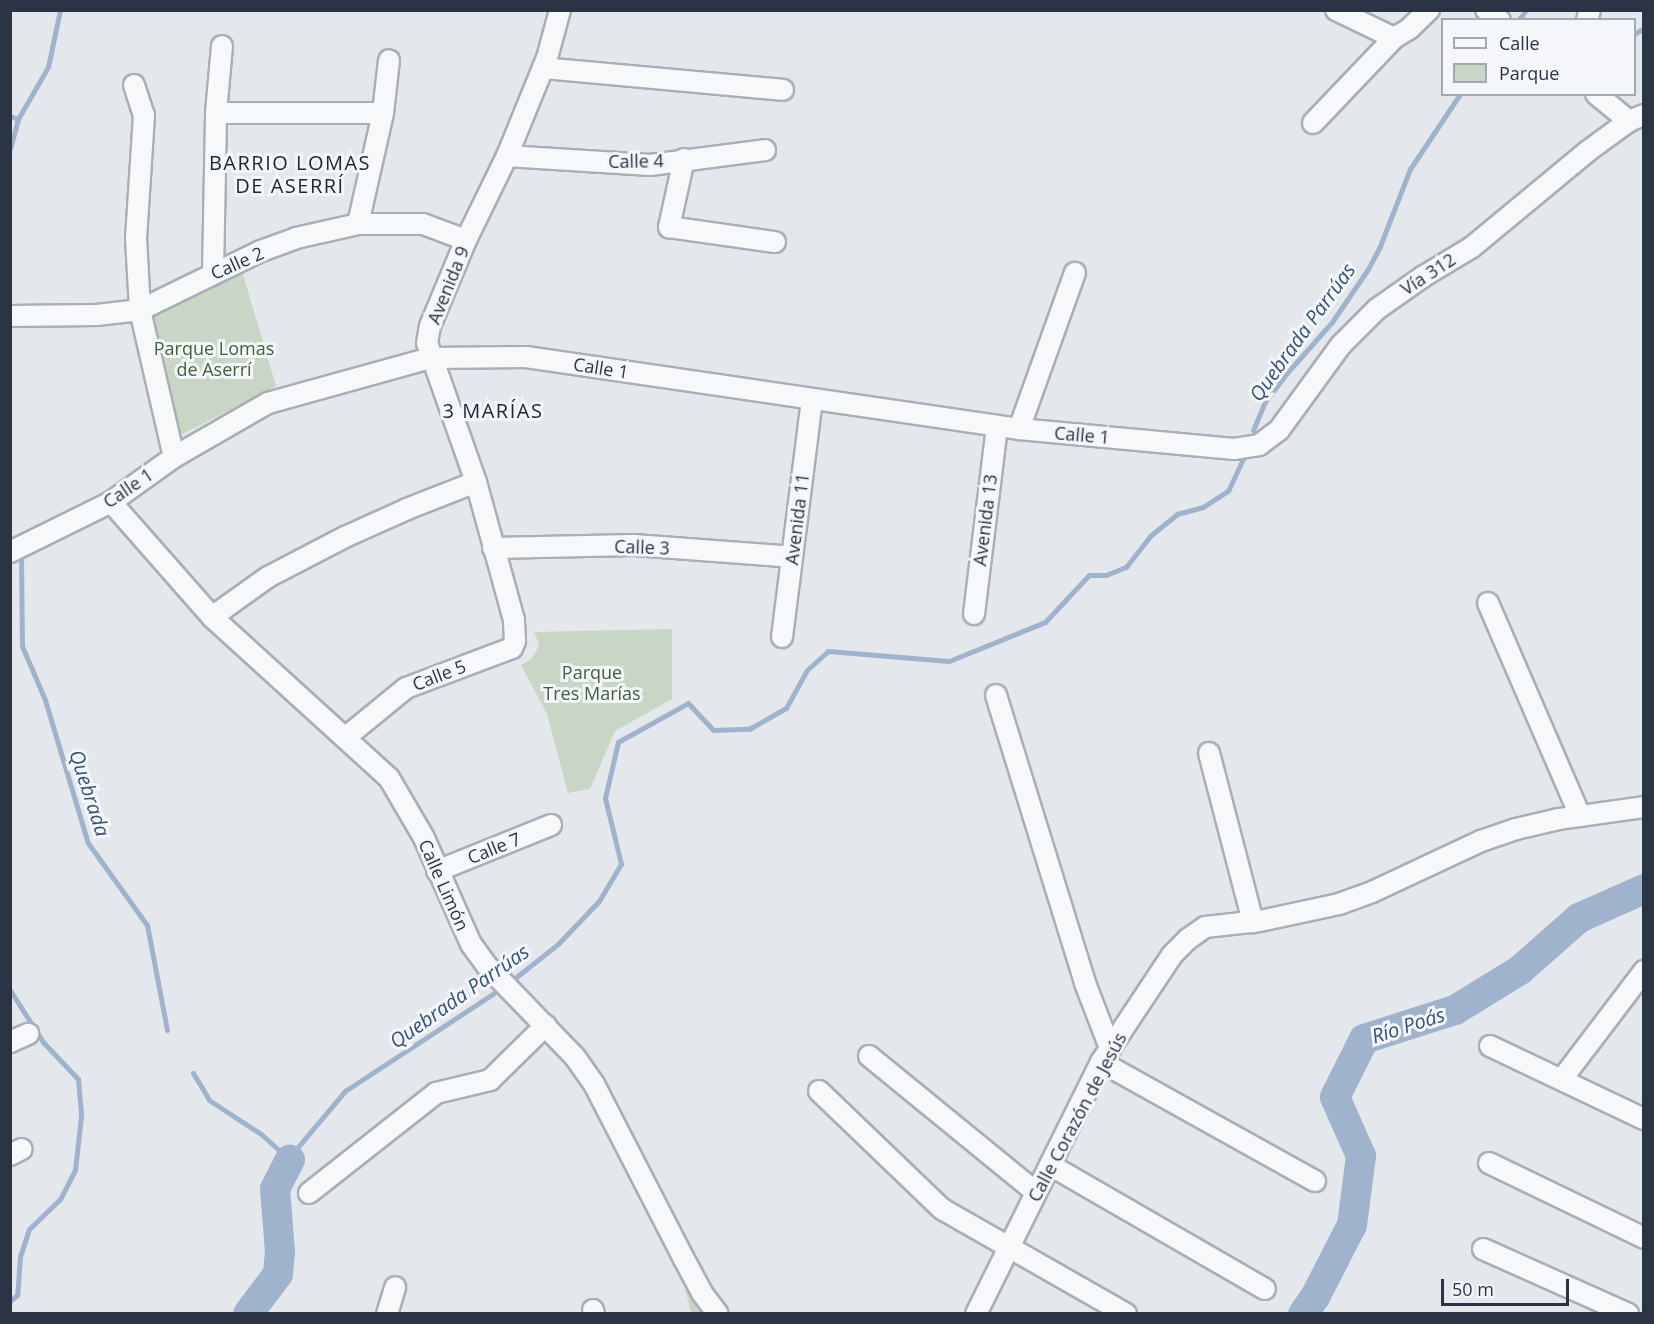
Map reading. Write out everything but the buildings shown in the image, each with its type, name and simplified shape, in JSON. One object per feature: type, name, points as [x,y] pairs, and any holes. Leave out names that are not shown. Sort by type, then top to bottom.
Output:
[{"type":"street","name":"Avenida 9","points":[[512,648],[516,632],[514,620],[476,482],[430,358],[427,343],[430,326],[466,240],[507,156],[543,68],[559,20],[560,10]]},
{"type":"street","points":[[1336,10],[1394,38]]},
{"type":"street","points":[[1313,123],[1394,38],[1409,29],[1429,10]]},
{"type":"street","points":[[213,273],[216,113],[222,46]]},
{"type":"street","points":[[358,224],[383,113],[389,60]]},
{"type":"street","points":[[543,68],[783,90]]},
{"type":"street","points":[[134,85],[144,115],[136,238],[140,310],[174,457]]},
{"type":"street","points":[[1599,96],[1636,118]]},
{"type":"street","points":[[216,113],[383,113]]},
{"type":"street","name":"Vía 312","points":[[1234,449],[1259,445],[1279,430],[1341,345],[1377,309],[1424,276],[1472,247],[1550,181],[1636,118]]},
{"type":"street","name":"Calle 4","points":[[507,156],[650,165],[765,150]]},
{"type":"street","points":[[684,159],[669,227],[775,242]]},
{"type":"street","name":"Calle 2","points":[[10,316],[97,315],[140,310],[213,273],[296,238],[358,224],[423,224],[466,240]]},
{"type":"street","points":[[1019,429],[1075,273]]},
{"type":"street","name":"Calle 1","points":[[10,552],[111,502],[174,457],[268,403],[430,358],[526,357],[1019,429],[1234,449]]},
{"type":"street","name":"Avenida 11","points":[[782,637],[812,400]]},
{"type":"street","name":"Avenida 13","points":[[974,614],[997,426]]},
{"type":"street","points":[[212,617],[268,577],[345,537],[476,482]]},
{"type":"street","name":"Calle Limón","points":[[111,502],[212,617],[389,778],[424,838],[471,944],[488,967],[546,1025],[575,1058],[594,1084],[702,1293],[718,1314]]},
{"type":"street","name":"Calle 3","points":[[493,548],[634,545],[792,557]]},
{"type":"street","points":[[1488,603],[1580,816]]},
{"type":"street","name":"Calle 5","points":[[346,737],[406,688],[512,648]]},
{"type":"street","points":[[996,695],[1106,1055],[1315,1181]]},
{"type":"street","points":[[1209,753],[1253,922]]},
{"type":"street","name":"Calle Corazón de Jesús","points":[[976,1314],[1106,1055],[1172,955],[1188,939],[1206,927],[1253,922],[1339,903],[1372,892],[1480,841],[1516,829],[1580,816],[1644,807]]},
{"type":"street","name":"Calle 7","points":[[437,871],[551,825]]},
{"type":"street","points":[[1562,1079],[1644,971]]},
{"type":"street","points":[[309,1193],[436,1093],[490,1080],[546,1025]]},
{"type":"street","points":[[1490,1046],[1644,1119]]},
{"type":"street","points":[[869,1056],[1036,1192]]},
{"type":"street","points":[[819,1091],[942,1209],[1126,1314]]},
{"type":"street","points":[[1489,1163],[1644,1238]]},
{"type":"street","points":[[1050,1165],[1265,1289]]},
{"type":"street","points":[[1483,1249],[1628,1314]]},
{"type":"street","points":[[387,1314],[395,1287]]},
{"type":"green space","name":"Parque Lomas de Aserrí","points":[[242,271],[276,386],[179,436],[150,312]]},
{"type":"green space","name":"Parque Tres Marías","points":[[672,629],[672,699],[615,731],[590,789],[568,793],[547,714],[521,665],[531,659],[537,650],[539,644],[534,632]]},
{"type":"green space","points":[[680,1266],[713,1313],[691,1313]]},
{"type":"waterway","points":[[18,119],[48,67],[60,10]]},
{"type":"waterway","name":"Quebrada Parrúas","points":[[1520,18],[1526,10]]},
{"type":"waterway","points":[[1636,33],[1644,28]]},
{"type":"waterway","name":"Quebrada Parrúas","points":[[1253,430],[1265,402],[1286,374],[1332,322],[1368,269],[1380,246],[1410,169],[1459,96]]},
{"type":"waterway","name":"Quebrada","points":[[10,116],[18,119],[10,149]]},
{"type":"waterway","name":"Quebrada Parrúas","points":[[510,982],[558,944],[599,901],[621,864],[605,798],[618,742],[688,703],[713,730],[749,729],[786,708],[807,670],[828,651],[949,661],[1045,622],[1089,575],[1106,575],[1126,567],[1150,536],[1177,514],[1203,507],[1228,491],[1243,459]]},
{"type":"waterway","name":"Quebrada","points":[[21,554],[22,646],[45,700],[88,843],[147,925],[167,1030]]},
{"type":"waterway","name":"Río Poás","points":[[1303,1314],[1315,1297],[1352,1225],[1361,1156],[1335,1097],[1364,1039],[1455,1010],[1520,970],[1579,918],[1644,889]]},
{"type":"waterway","name":"Quebrada Parrúas","points":[[193,1073],[209,1100],[261,1134],[290,1160],[297,1148],[345,1091],[502,988]]},
{"type":"waterway","points":[[10,990],[43,1042],[78,1079],[81,1116],[75,1170],[60,1199],[29,1229],[20,1256],[17,1295],[10,1301]]},
{"type":"waterway","points":[[248,1314],[278,1274],[280,1252],[275,1189],[290,1160]]},
{"type":"district","name":"BARRIO LOMAS DE ASERRÍ","points":[[290,174]]},
{"type":"district","name":"3 MARÍAS","points":[[493,410]]}]
